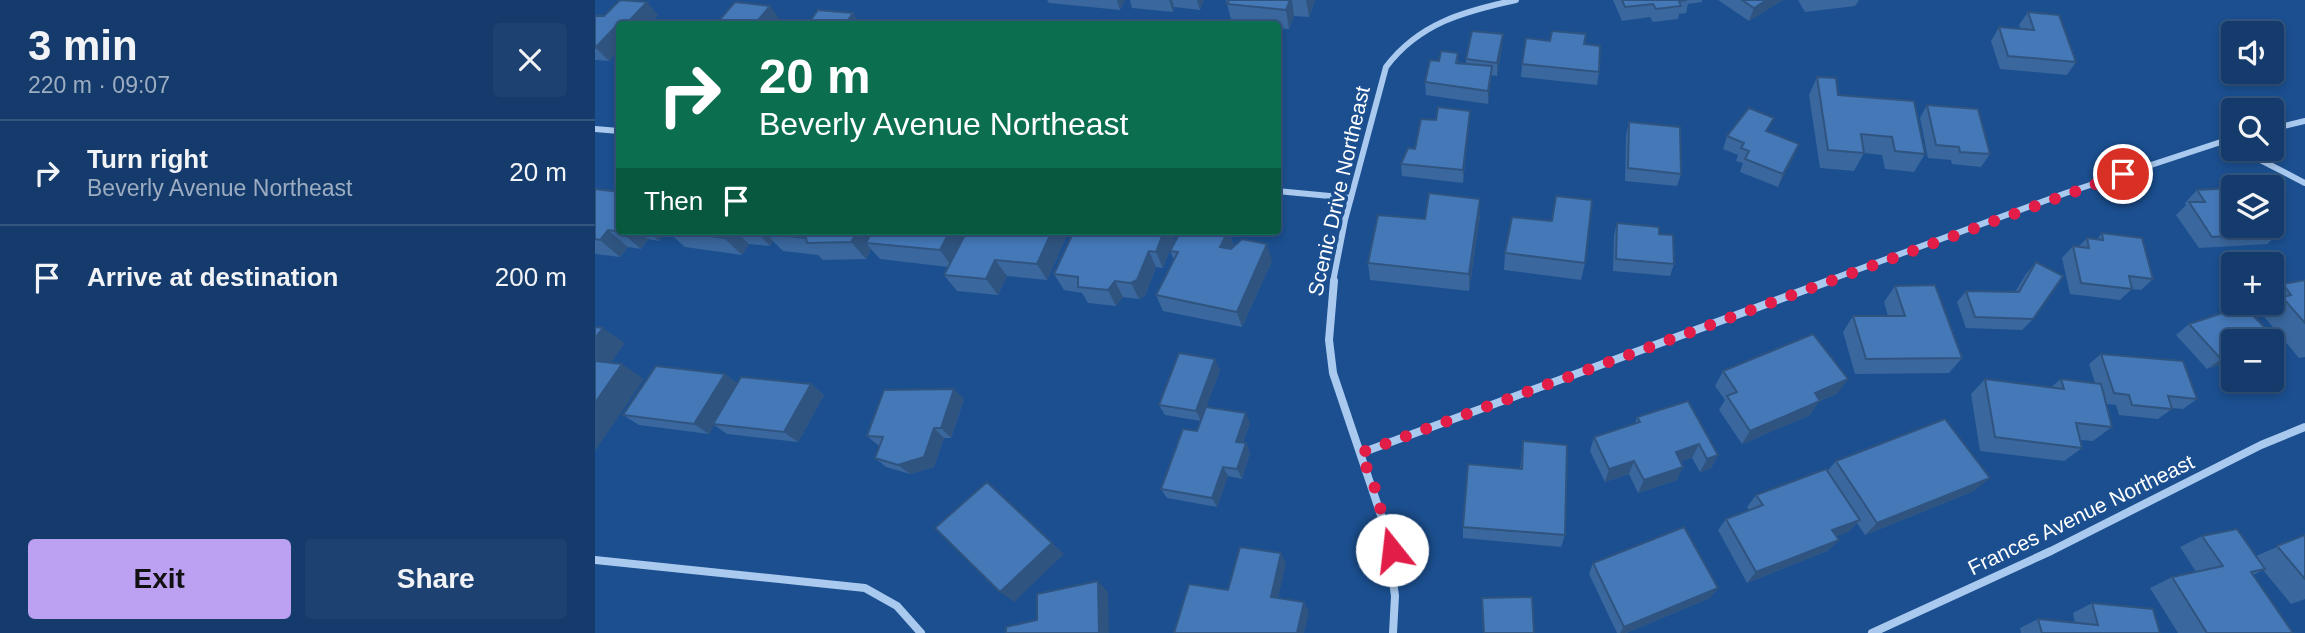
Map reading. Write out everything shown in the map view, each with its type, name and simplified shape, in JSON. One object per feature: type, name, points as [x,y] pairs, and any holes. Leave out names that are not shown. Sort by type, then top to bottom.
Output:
[{"type":"street","name":"Scenic Drive Northeast","points":[[1392,633],[1396,608],[1392,550],[1373,482],[1360,453],[1333,373],[1330,342],[1331,297],[1351,198],[1386,67],[1418,31],[1445,20],[1516,0]]},
{"type":"street","points":[[2284,126],[2305,121]]},
{"type":"street","points":[[595,129],[616,131]]},
{"type":"street","points":[[1360,453],[2017,211],[2221,141]]},
{"type":"street","points":[[2262,161],[2305,183]]},
{"type":"street","points":[[1281,191],[1351,198]]},
{"type":"street","name":"Frances Avenue Northeast","points":[[1872,633],[2051,551],[2261,445],[2305,427]]},
{"type":"street","points":[[595,560],[865,588],[890,598],[904,610],[921,633]]},
{"type":"building","points":[[620,0],[647,2],[629,21],[616,21],[616,26],[595,48],[595,16],[604,16]]},
{"type":"building","points":[[1229,0],[1290,0],[1286,10],[1227,4]]},
{"type":"building","points":[[1622,0],[1687,0],[1679,1],[1681,6],[1656,9],[1653,4],[1625,7]]},
{"type":"building","points":[[1742,0],[1767,0],[1754,8]]},
{"type":"building","points":[[735,2],[770,6],[758,21],[719,21]]},
{"type":"building","points":[[818,10],[853,13],[847,21],[810,21]]},
{"type":"building","points":[[2028,12],[2059,15],[2076,62],[2008,56],[1999,27],[2034,30]]},
{"type":"building","points":[[1472,31],[1503,34],[1497,63],[1466,59]]},
{"type":"building","points":[[1552,31],[1586,34],[1584,44],[1600,46],[1599,72],[1522,64],[1526,38],[1550,41]]},
{"type":"building","points":[[1441,51],[1458,53],[1456,63],[1492,66],[1488,91],[1425,82],[1430,60],[1439,61]]},
{"type":"building","points":[[1817,77],[1836,78],[1838,95],[1914,101],[1925,154],[1895,151],[1892,137],[1861,134],[1864,153],[1828,150]]},
{"type":"building","points":[[1927,105],[1978,109],[1990,154],[1960,152],[1959,147],[1936,145]]},
{"type":"building","points":[[1438,107],[1470,111],[1463,170],[1401,164],[1408,148],[1415,149],[1421,119],[1436,120]]},
{"type":"building","points":[[1749,108],[1774,118],[1766,131],[1799,144],[1783,174],[1745,159],[1749,151],[1741,148],[1744,143],[1727,136]]},
{"type":"building","points":[[1629,122],[1680,127],[1681,174],[1628,168]]},
{"type":"building","points":[[595,189],[616,192],[616,231],[608,230],[600,240],[595,239]]},
{"type":"building","points":[[2221,189],[2221,236],[2212,237],[2189,202],[2205,202],[2197,190]]},
{"type":"building","points":[[1429,193],[1480,199],[1469,274],[1368,263],[1378,215],[1425,219]]},
{"type":"building","points":[[1556,196],[1592,200],[1585,263],[1505,253],[1512,217],[1552,221]]},
{"type":"building","points":[[1617,223],[1659,227],[1659,234],[1673,235],[1674,264],[1616,259]]},
{"type":"building","points":[[2102,233],[2142,238],[2153,279],[2129,276],[2132,289],[2081,283],[2073,246],[2089,248],[2087,238],[2103,240]]},
{"type":"building","points":[[701,235],[726,235],[724,238]]},
{"type":"building","points":[[777,235],[855,235],[851,242],[807,243],[806,238]]},
{"type":"building","points":[[870,235],[948,235],[940,250],[866,243]]},
{"type":"building","points":[[965,235],[1050,235],[1037,264],[995,260],[986,279],[944,275]]},
{"type":"building","points":[[1072,235],[1162,235],[1156,252],[1149,251],[1137,280],[1131,283],[1115,281],[1108,290],[1078,287],[1078,277],[1054,274]]},
{"type":"building","points":[[1179,235],[1226,235],[1220,247],[1231,249],[1242,239],[1267,244],[1237,312],[1156,295],[1178,252],[1170,251]]},
{"type":"building","points":[[2036,262],[2063,276],[2033,319],[1975,317],[1966,291],[2019,292]]},
{"type":"building","points":[[2305,280],[2305,323],[2284,299],[2284,297],[2291,295],[2284,284]]},
{"type":"building","points":[[1935,285],[1962,358],[1866,359],[1853,316],[1905,316],[1895,286]]},
{"type":"building","points":[[2221,314],[2253,315],[2266,329],[2221,329],[2221,359],[2189,324]]},
{"type":"building","points":[[595,327],[603,328],[595,338]]},
{"type":"building","points":[[1813,334],[1848,379],[1815,393],[1820,401],[1750,431],[1727,396],[1737,392],[1723,371]]},
{"type":"building","points":[[1179,353],[1215,359],[1196,411],[1159,405]]},
{"type":"building","points":[[2101,354],[2183,361],[2197,399],[2168,396],[2172,409],[2132,405],[2129,395],[2114,393]]},
{"type":"building","points":[[595,361],[622,364],[595,403]]},
{"type":"building","points":[[656,366],[725,374],[694,424],[623,415]]},
{"type":"building","points":[[741,377],[811,384],[784,432],[713,424]]},
{"type":"building","points":[[1985,379],[2064,389],[2061,379],[2101,384],[2112,427],[2076,423],[2082,448],[1995,437]]},
{"type":"building","points":[[954,389],[941,428],[934,428],[924,457],[898,465],[875,458],[883,437],[867,436],[884,390]]},
{"type":"building","points":[[1688,401],[1718,455],[1707,459],[1699,444],[1676,452],[1683,467],[1644,480],[1634,461],[1609,469],[1594,437],[1640,422],[1637,417]]},
{"type":"building","points":[[1206,407],[1246,413],[1236,442],[1246,443],[1237,469],[1223,467],[1212,498],[1161,489],[1183,429],[1197,431]]},
{"type":"building","points":[[1945,419],[1990,478],[1877,523],[1836,461]]},
{"type":"building","points":[[1523,441],[1567,445],[1565,535],[1463,527],[1468,464],[1522,469]]},
{"type":"building","points":[[1826,469],[1860,520],[1832,530],[1839,540],[1756,572],[1726,519],[1763,505],[1756,495]]},
{"type":"building","points":[[987,482],[1052,543],[1000,592],[935,528]]},
{"type":"building","points":[[1684,527],[1718,588],[1624,627],[1593,563]]},
{"type":"building","points":[[2237,529],[2265,569],[2251,572],[2293,633],[2207,633],[2172,577],[2223,566],[2202,536]]},
{"type":"building","points":[[2305,535],[2305,579],[2277,546]]},
{"type":"building","points":[[1240,547],[1281,553],[1271,597],[1304,602],[1297,633],[1174,633],[1189,584],[1228,590]]},
{"type":"building","points":[[1098,581],[1099,633],[1006,633],[1006,627],[1037,620],[1037,594]]},
{"type":"building","points":[[1532,597],[1534,633],[1484,633],[1482,598]]},
{"type":"building","points":[[2092,603],[2153,609],[2160,633],[2042,633],[2038,619],[2098,625]]},
{"type":"route","points":[[1392,550],[1373,482],[1360,453],[2123,174]]}]
